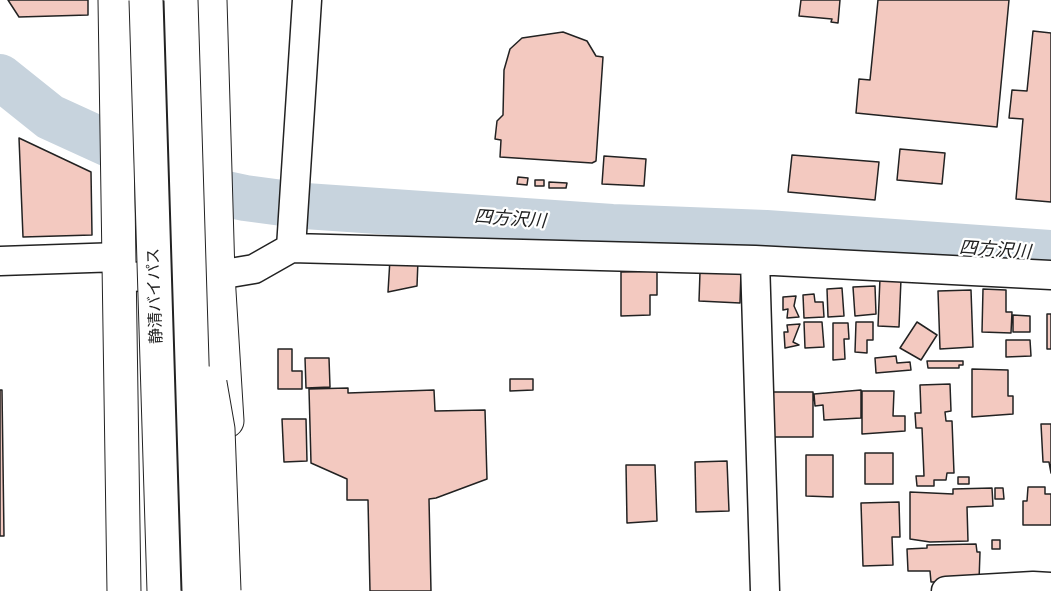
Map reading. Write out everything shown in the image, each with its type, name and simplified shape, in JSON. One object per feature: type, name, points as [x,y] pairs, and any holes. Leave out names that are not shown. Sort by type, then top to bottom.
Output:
[{"type":"highway","points":[[115,0],[123,591]]},
{"type":"highway","name":"静清バイパス","points":[[146,0],[164,591]]},
{"type":"highway","points":[[181,0],[199,591]]},
{"type":"highway","points":[[210,0],[218,275],[237,591]]},
{"type":"highway","points":[[189,254],[218,429],[224,591]]},
{"type":"highway","points":[[141,591],[142,476],[154,293]]},
{"type":"street","points":[[291,239],[307,0]]},
{"type":"street","points":[[0,261],[218,275],[254,269],[291,239],[1051,275]]},
{"type":"street","points":[[755,260],[765,591]]},
{"type":"street","points":[[946,591],[1033,586],[1051,588]]},
{"type":"building","points":[[8,0],[88,0],[88,15],[19,17]]},
{"type":"building","points":[[801,0],[840,0],[838,23],[831,22],[832,19],[799,16]]},
{"type":"building","points":[[878,0],[1009,0],[997,127],[856,113],[859,79],[870,80]]},
{"type":"building","points":[[1033,31],[1051,33],[1051,202],[1016,199],[1023,119],[1009,118],[1012,90],[1027,91]]},
{"type":"building","points":[[563,32],[587,41],[596,56],[603,57],[596,161],[592,163],[500,157],[501,140],[495,139],[497,121],[503,115],[504,70],[510,49],[522,38]]},
{"type":"building","points":[[19,138],[91,172],[92,235],[23,237]]},
{"type":"building","points":[[900,149],[945,153],[942,184],[897,180]]},
{"type":"building","points":[[792,155],[879,162],[875,200],[788,192]]},
{"type":"building","points":[[604,156],[646,159],[644,186],[602,184]]},
{"type":"building","points":[[518,177],[528,178],[527,185],[517,184]]},
{"type":"building","points":[[535,180],[544,180],[544,186],[535,186]]},
{"type":"building","points":[[549,182],[567,183],[566,188],[549,188]]},
{"type":"building","points":[[390,259],[418,260],[417,286],[388,292]]},
{"type":"building","points":[[657,271],[657,295],[650,295],[650,315],[621,316],[621,272]]},
{"type":"building","points":[[700,272],[741,273],[740,303],[699,301]]},
{"type":"building","points":[[880,278],[901,279],[899,327],[878,326]]},
{"type":"building","points":[[875,286],[876,314],[855,316],[853,287]]},
{"type":"building","points":[[842,288],[844,316],[828,317],[827,289]]},
{"type":"building","points":[[983,289],[1006,290],[1006,312],[1012,312],[1011,333],[982,332]]},
{"type":"building","points":[[971,290],[973,347],[940,349],[938,291]]},
{"type":"building","points":[[814,294],[815,302],[823,302],[824,317],[804,318],[803,295]]},
{"type":"building","points":[[796,296],[794,306],[799,317],[787,318],[788,309],[783,310],[783,297]]},
{"type":"building","points":[[1047,314],[1051,314],[1051,349],[1047,349]]},
{"type":"building","points":[[1013,315],[1030,316],[1030,332],[1013,332]]},
{"type":"building","points":[[804,322],[822,322],[824,347],[805,348]]},
{"type":"building","points":[[856,322],[873,322],[873,340],[867,340],[867,353],[855,352]]},
{"type":"building","points":[[917,322],[937,335],[921,360],[900,348]]},
{"type":"building","points":[[833,323],[848,323],[849,339],[844,339],[845,359],[833,360]]},
{"type":"building","points":[[800,324],[793,342],[799,345],[785,348],[784,332],[788,332],[787,325]]},
{"type":"building","points":[[1006,340],[1030,340],[1031,356],[1006,357]]},
{"type":"building","points":[[278,349],[292,349],[292,371],[302,371],[302,389],[278,389]]},
{"type":"building","points":[[896,356],[897,363],[910,362],[911,370],[876,373],[875,358]]},
{"type":"building","points":[[305,358],[329,358],[330,387],[306,388]]},
{"type":"building","points":[[927,361],[963,361],[963,365],[959,365],[959,368],[928,368]]},
{"type":"building","points":[[972,369],[1008,370],[1008,396],[1013,396],[1013,414],[972,417]]},
{"type":"building","points":[[510,379],[533,379],[533,390],[510,391]]},
{"type":"building","points":[[950,384],[951,411],[945,412],[946,421],[952,421],[954,473],[947,473],[946,480],[934,480],[934,486],[917,486],[916,476],[924,476],[922,428],[916,428],[915,413],[921,413],[920,385]]},
{"type":"building","points":[[348,388],[348,393],[434,390],[435,411],[485,410],[487,479],[429,499],[431,591],[370,591],[368,500],[347,500],[347,479],[311,463],[309,389]]},
{"type":"building","points":[[0,390],[2,390],[4,536],[0,536]]},
{"type":"building","points":[[861,390],[861,418],[824,420],[823,405],[815,406],[814,394]]},
{"type":"building","points":[[862,391],[894,391],[893,416],[905,416],[905,431],[862,434]]},
{"type":"building","points":[[772,392],[813,392],[813,437],[772,437]]},
{"type":"building","points":[[282,419],[306,419],[307,461],[284,462]]},
{"type":"building","points":[[1041,424],[1051,424],[1051,473],[1049,462],[1043,462]]},
{"type":"building","points":[[865,453],[893,453],[893,484],[865,484]]},
{"type":"building","points":[[806,455],[833,455],[833,497],[806,496]]},
{"type":"building","points":[[727,461],[729,511],[696,512],[695,462]]},
{"type":"building","points":[[626,465],[655,465],[657,521],[627,523]]},
{"type":"building","points":[[958,477],[969,477],[969,484],[958,484]]},
{"type":"building","points":[[1028,487],[1045,487],[1045,494],[1051,494],[1051,525],[1023,525],[1023,501],[1027,501]]},
{"type":"building","points":[[992,488],[993,506],[967,507],[968,541],[930,542],[910,539],[910,492],[953,494],[953,489]]},
{"type":"building","points":[[995,488],[1003,488],[1004,499],[995,499]]},
{"type":"building","points":[[899,502],[900,537],[892,537],[893,565],[863,566],[861,503]]},
{"type":"building","points":[[992,540],[1000,540],[1000,549],[992,549]]},
{"type":"building","points":[[976,544],[977,552],[980,552],[979,581],[931,582],[930,571],[908,571],[907,549],[927,548],[927,545]]},
{"type":"waterway","name":"四方沢川","points":[[0,77],[50,117],[212,191],[245,198],[305,206],[612,227],[766,233],[1051,253]]}]
